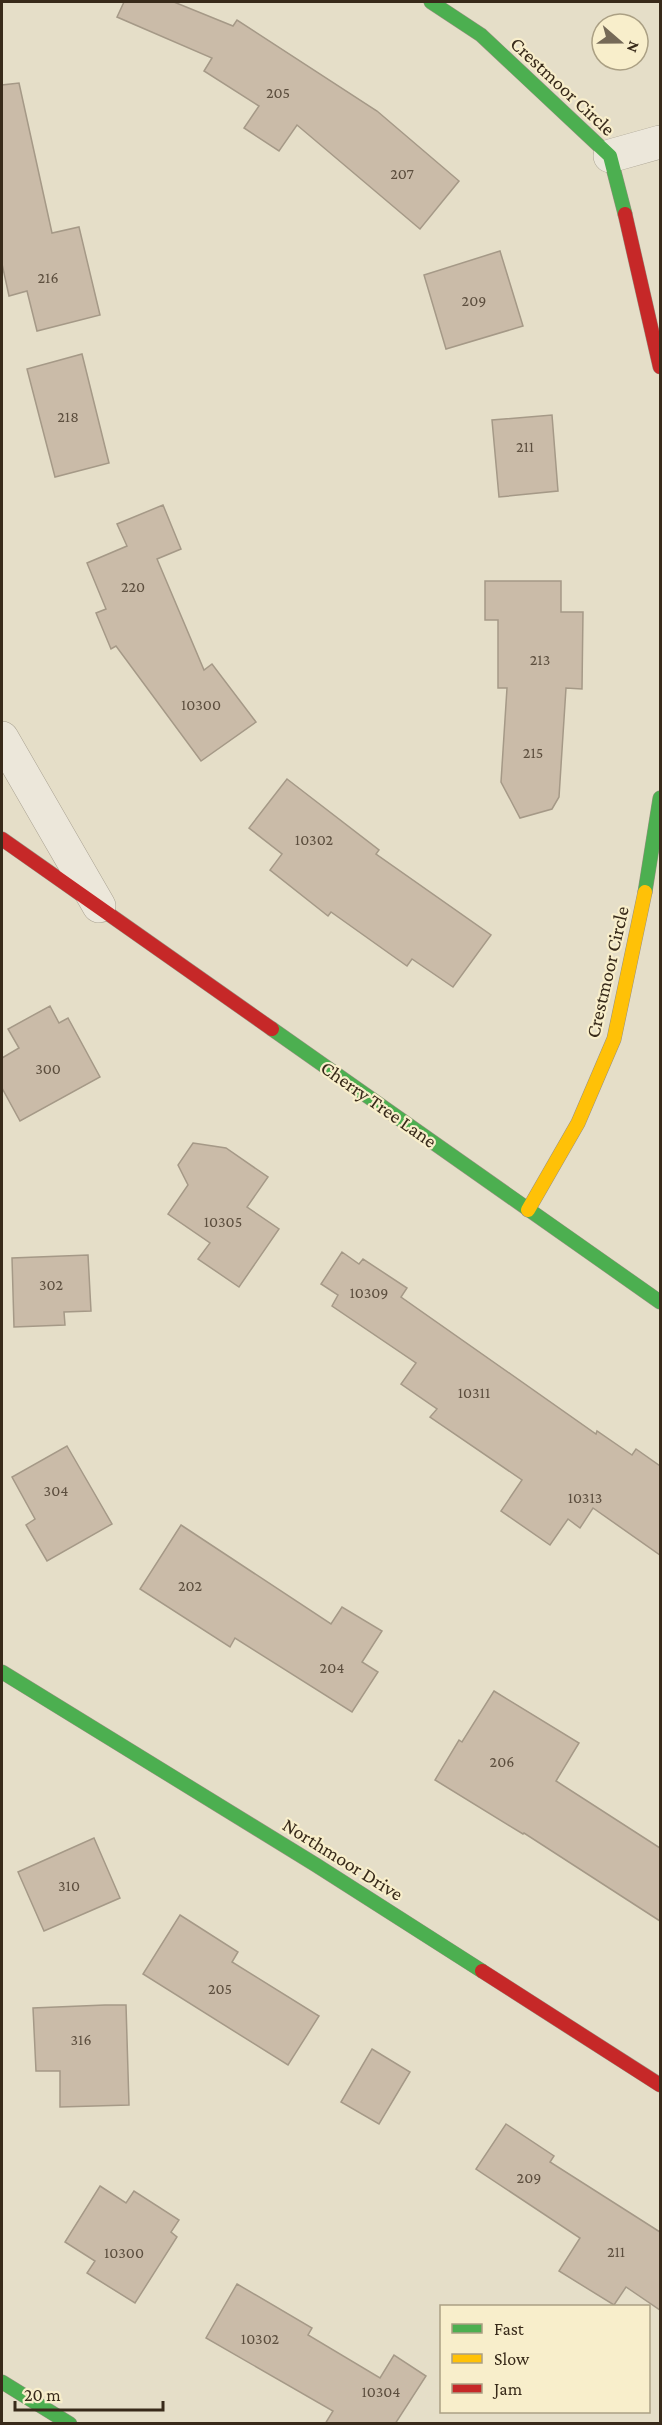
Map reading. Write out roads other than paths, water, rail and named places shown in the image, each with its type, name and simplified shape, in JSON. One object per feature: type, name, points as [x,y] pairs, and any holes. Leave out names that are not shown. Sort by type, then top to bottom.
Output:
[{"type":"street","name":"Crestmoor Circle","points":[[431,2],[482,35],[610,156],[638,263],[660,367]]},
{"type":"street","points":[[610,156],[660,142]]},
{"type":"street","name":"Cherry Tree Lane","points":[[2,738],[99,906]]},
{"type":"street","name":"Crestmoor Circle","points":[[528,1210],[578,1123],[614,1039],[642,906],[660,798]]},
{"type":"street","name":"Cherry Tree Lane","points":[[2,839],[660,1302]]},
{"type":"street","name":"Northmoor Drive","points":[[2,1672],[316,1864],[660,2085]]},
{"type":"street","points":[[2,2382],[69,2424]]}]
